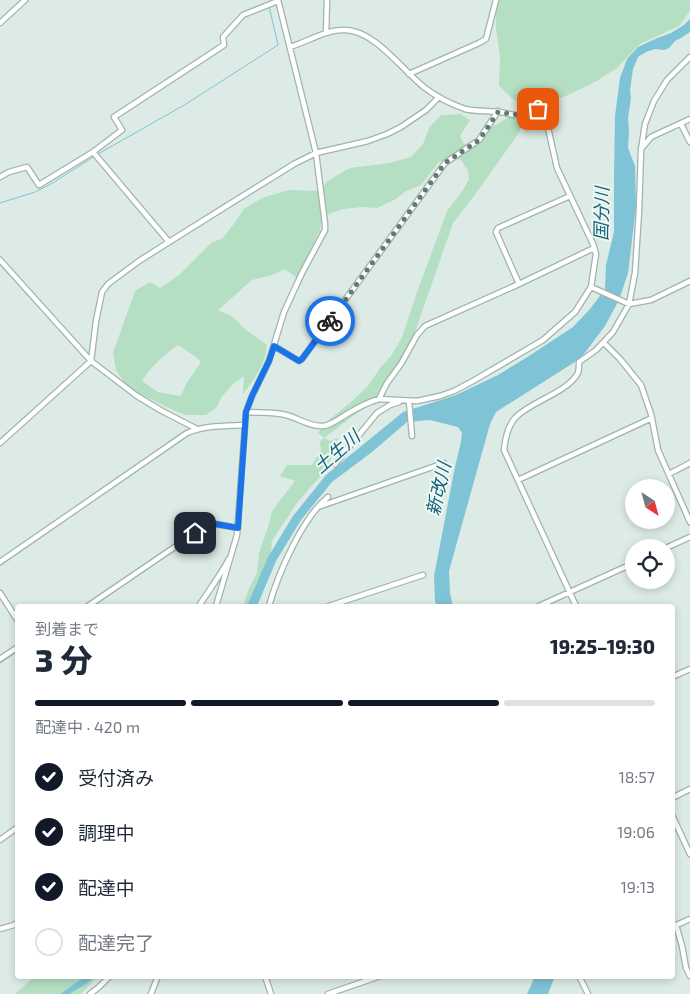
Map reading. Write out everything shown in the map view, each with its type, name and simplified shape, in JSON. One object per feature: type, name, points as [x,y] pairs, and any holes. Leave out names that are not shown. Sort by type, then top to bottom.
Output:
[{"type":"street","points":[[0,23],[25,0]]},
{"type":"street","points":[[326,33],[327,0]]},
{"type":"street","points":[[409,74],[486,39],[496,0]]},
{"type":"street","points":[[0,177],[9,172],[27,167],[39,185],[93,152],[122,130],[114,117],[224,45],[223,37],[243,15],[277,2],[316,153],[325,230],[284,312],[269,361],[252,396],[247,412],[238,528],[234,550],[217,604]]},
{"type":"street","points":[[247,412],[269,412],[288,415],[314,425],[324,426],[366,404],[380,399],[409,401],[430,399],[454,391],[543,340],[575,312],[591,287],[596,254],[556,168],[546,118],[542,111],[538,109],[518,115],[480,111],[466,109],[439,98],[409,74],[382,48],[360,32],[342,30],[326,33],[290,48]]},
{"type":"street","points":[[575,604],[504,450],[509,427],[515,418],[532,405],[567,385],[578,372],[579,362],[604,343],[613,332],[628,304],[636,273],[641,150],[645,124],[654,101],[667,80],[690,57]]},
{"type":"street","points":[[0,443],[91,361],[102,292],[108,284],[169,242],[294,164],[316,153],[368,141],[387,134],[426,110],[439,98]]},
{"type":"street","points":[[274,346],[299,361],[302,359],[445,163],[479,140],[498,112]]},
{"type":"street","points":[[641,150],[651,137],[690,119]]},
{"type":"street","points":[[681,124],[690,142]]},
{"type":"street","points":[[93,152],[169,242]]},
{"type":"street","points":[[518,284],[496,232],[498,228],[570,196]]},
{"type":"street","points":[[380,399],[387,383],[401,364],[417,335],[425,326],[594,248]]},
{"type":"street","points":[[0,260],[91,361],[138,396],[197,429]]},
{"type":"street","points":[[591,287],[628,304],[651,300],[690,281]]},
{"type":"street","points":[[604,343],[641,385],[648,402],[658,450],[690,522]]},
{"type":"street","points":[[335,464],[378,413],[390,405],[402,401]]},
{"type":"street","points":[[409,401],[412,436]]},
{"type":"street","points":[[518,480],[652,418]]},
{"type":"street","points":[[0,562],[187,433],[207,427],[246,425]]},
{"type":"street","points":[[318,506],[444,463]]},
{"type":"street","points":[[669,474],[690,463]]},
{"type":"street","points":[[270,604],[281,572],[293,547],[312,514],[328,497]]},
{"type":"street","points":[[91,604],[210,523],[238,528]]},
{"type":"street","points":[[675,544],[690,536]]},
{"type":"street","points":[[200,604],[220,576],[234,550]]},
{"type":"street","points":[[543,604],[625,566]]},
{"type":"street","points":[[335,604],[423,576]]},
{"type":"street","points":[[0,593],[15,616]]},
{"type":"street","points":[[0,659],[15,649]]},
{"type":"street","points":[[675,676],[690,669]]},
{"type":"street","points":[[675,796],[690,789]]},
{"type":"street","points":[[675,822],[690,854]]},
{"type":"street","points":[[0,840],[15,829]]},
{"type":"street","points":[[675,926],[690,920]]},
{"type":"street","points":[[0,929],[15,924]]},
{"type":"street","points":[[675,928],[690,976]]},
{"type":"street","points":[[90,994],[107,979]]},
{"type":"street","points":[[151,994],[157,979]]},
{"type":"street","points":[[266,979],[271,994]]},
{"type":"street","points":[[328,994],[371,979]]},
{"type":"street","points":[[580,979],[588,994]]},
{"type":"green space","points":[[497,0],[690,0],[690,11],[679,26],[640,44],[617,68],[595,82],[566,96],[541,103],[514,100],[499,86],[500,57],[496,28]]},
{"type":"green space","points":[[528,113],[516,137],[453,223],[415,332],[402,358],[373,401],[324,438],[318,433],[324,424],[368,386],[391,356],[402,337],[447,211],[469,179],[468,171],[461,160],[453,158],[439,162],[421,185],[406,191],[396,199],[377,208],[343,209],[322,216],[320,230],[297,278],[285,269],[272,275],[252,280],[218,310],[233,317],[245,329],[267,345],[262,365],[243,394],[244,376],[222,396],[217,407],[206,415],[186,415],[128,388],[116,370],[113,353],[135,291],[150,282],[160,288],[178,276],[211,243],[223,238],[244,209],[262,198],[289,190],[319,191],[329,180],[350,168],[390,163],[411,157],[423,144],[429,128],[441,115],[461,114],[470,120],[460,136],[464,144],[476,142],[490,128],[511,116]],"holes":[[[178,345],[201,362],[186,384],[181,396],[158,392],[142,381],[149,370]]]},
{"type":"green space","points":[[324,438],[330,441],[338,438],[330,461],[322,474],[297,503],[272,541],[270,564],[253,604],[244,604],[257,573],[259,553],[272,511],[295,481],[280,476],[287,465],[312,465],[321,450],[320,442]]},
{"type":"green space","points":[[32,979],[95,979],[79,994],[15,994]]},
{"type":"water","points":[[690,19],[690,32],[675,41],[669,48],[664,50],[655,49],[638,57],[633,69],[628,118],[628,148],[635,166],[636,207],[628,273],[619,300],[605,326],[581,358],[496,412],[490,424],[449,571],[453,604],[436,604],[434,576],[462,433],[458,427],[430,420],[407,422],[372,452],[332,482],[301,520],[276,561],[258,604],[248,604],[268,557],[293,516],[326,475],[403,412],[456,395],[498,375],[573,327],[590,309],[605,289],[606,265],[614,232],[615,116],[620,78],[627,59],[638,47],[671,33]]},
{"type":"water","points":[[82,979],[92,979],[69,994],[60,994]]},
{"type":"water","points":[[534,979],[554,979],[548,994],[527,994]]},
{"type":"waterway","points":[[98,154],[186,104],[278,45],[269,6]]},
{"type":"waterway","points":[[0,203],[35,192],[95,156]]},
{"type":"waterway","points":[[170,547],[209,521]]},
{"type":"waterway","points":[[0,663],[15,653]]},
{"type":"way so far","points":[[330,321],[445,163],[479,140],[498,112],[518,115],[538,109]]},
{"type":"route","points":[[195,533],[210,523],[238,528],[246,412],[274,346],[299,361],[330,321]]},
{"type":"water label","name":"国分川","points":[[602,214]]},
{"type":"water label","name":"土生川","points":[[337,452]]},
{"type":"water label","name":"新改川","points":[[439,489]]}]
